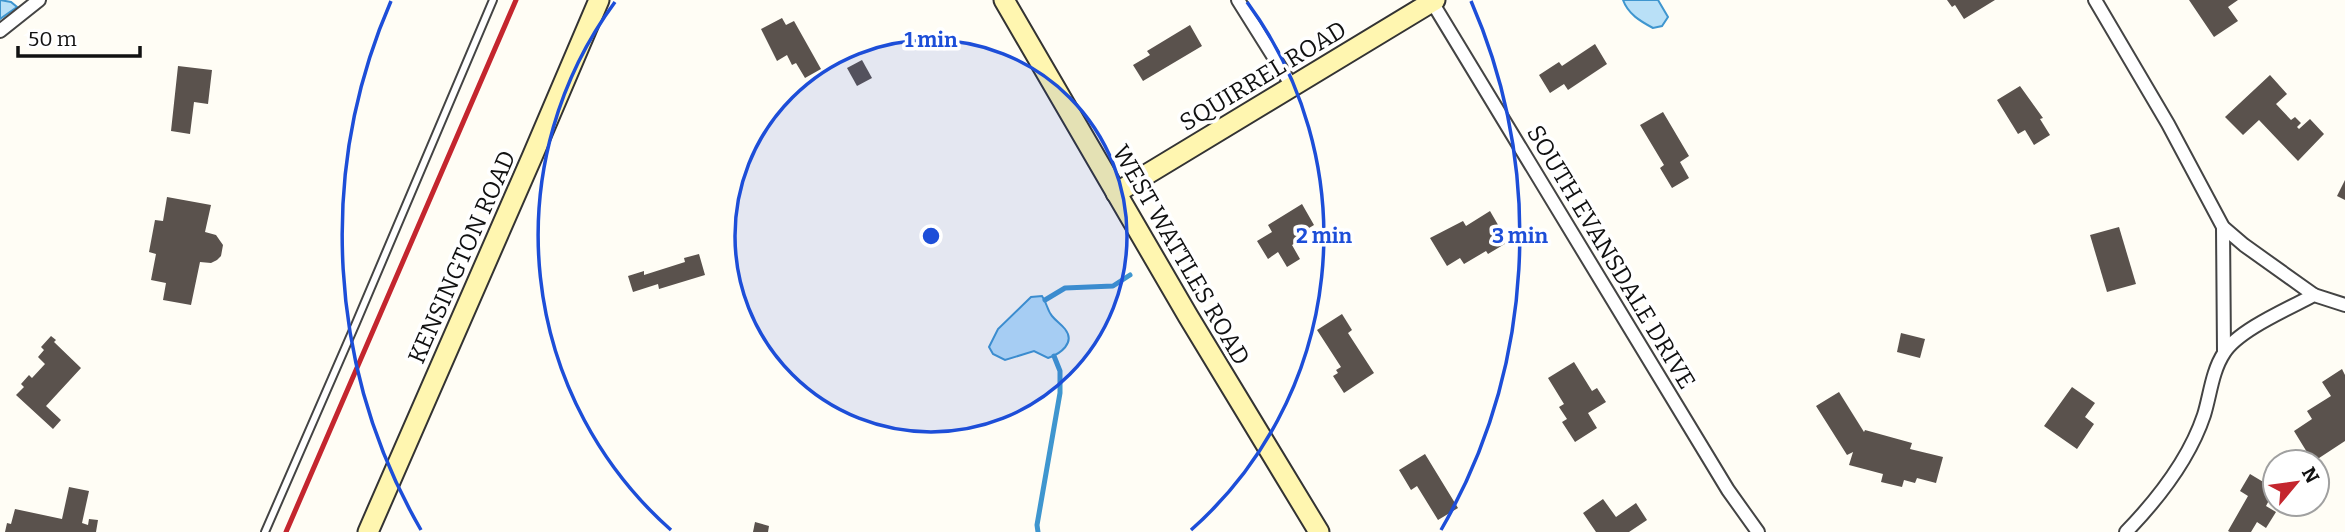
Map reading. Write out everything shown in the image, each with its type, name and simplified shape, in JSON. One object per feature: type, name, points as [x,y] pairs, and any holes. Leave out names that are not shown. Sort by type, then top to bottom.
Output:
[{"type":"street","points":[[0,31],[40,0]]},
{"type":"street","name":"KENSINGTON ROAD","points":[[368,532],[599,0]]},
{"type":"street","name":"WEST WATTLES ROAD","points":[[1004,0],[1319,532]]},
{"type":"street","points":[[1238,0],[1292,86]]},
{"type":"street","points":[[2095,0],[2193,167],[2223,227],[2224,352],[2203,417],[2179,466],[2158,496],[2126,532]]},
{"type":"street","name":"SQUIRREL ROAD","points":[[1116,193],[1433,1]]},
{"type":"street","name":"SOUTH EVANSDALE DRIVE","points":[[1433,1],[1728,490],[1758,532]]},
{"type":"street","points":[[2223,227],[2314,295],[2345,306]]},
{"type":"street","points":[[2224,352],[2266,320],[2314,295]]},
{"type":"lane","points":[[265,532],[493,0]]},
{"type":"water","points":[[0,0],[11,2],[17,7],[0,19]]},
{"type":"water","points":[[1623,0],[1658,0],[1668,17],[1662,26],[1653,28],[1631,13]]},
{"type":"water","points":[[1042,296],[1050,314],[1068,334],[1065,347],[1048,358],[1034,351],[1005,360],[993,354],[989,347],[998,329],[1031,297]]},
{"type":"building","points":[[1947,0],[1995,0],[1964,19],[1955,5],[1952,7]]},
{"type":"building","points":[[2189,0],[2238,0],[2228,7],[2238,21],[2214,37]]},
{"type":"building","points":[[782,18],[786,25],[794,21],[821,69],[805,78],[796,63],[792,65],[787,55],[777,61],[761,29]]},
{"type":"building","points":[[1190,25],[1202,46],[1143,81],[1133,65],[1150,55],[1147,51]]},
{"type":"building","points":[[1595,44],[1607,64],[1568,90],[1564,84],[1550,93],[1539,75],[1559,62],[1562,66]]},
{"type":"building","points":[[862,60],[872,78],[857,86],[847,68]]},
{"type":"building","points":[[178,66],[212,70],[208,104],[194,102],[190,134],[171,131]]},
{"type":"building","points":[[2270,75],[2287,94],[2276,104],[2291,120],[2295,117],[2301,123],[2297,127],[2299,129],[2310,119],[2324,134],[2298,161],[2259,120],[2243,135],[2225,117]]},
{"type":"building","points":[[2020,86],[2043,118],[2040,119],[2050,135],[2034,145],[2025,130],[2018,134],[1997,100]]},
{"type":"building","points":[[1663,112],[1689,156],[1680,162],[1689,178],[1672,188],[1660,168],[1664,165],[1640,125]]},
{"type":"building","points":[[2345,180],[2345,200],[2337,196]]},
{"type":"building","points":[[167,197],[211,205],[205,232],[216,235],[223,245],[221,256],[217,260],[211,263],[200,262],[191,305],[163,300],[166,283],[151,280],[156,254],[149,252],[155,220],[163,221]]},
{"type":"building","points":[[1302,204],[1314,225],[1299,234],[1302,239],[1292,245],[1300,259],[1287,267],[1278,252],[1268,259],[1257,241],[1272,232],[1268,225]]},
{"type":"building","points":[[1490,211],[1508,242],[1464,264],[1460,258],[1447,266],[1430,238],[1463,221],[1466,226]]},
{"type":"building","points":[[2119,227],[2136,284],[2107,292],[2090,235]]},
{"type":"building","points":[[699,254],[705,275],[659,289],[658,284],[633,292],[628,276],[644,271],[644,275],[685,262],[684,258]]},
{"type":"building","points":[[1342,314],[1352,330],[1348,333],[1374,373],[1344,393],[1333,376],[1341,367],[1317,330]]},
{"type":"building","points":[[1901,333],[1925,339],[1920,358],[1897,352]]},
{"type":"building","points":[[51,336],[81,368],[46,406],[61,420],[53,429],[16,395],[24,387],[21,384],[29,375],[32,378],[45,364],[38,357],[44,350],[41,347]]},
{"type":"building","points":[[1574,362],[1592,391],[1597,388],[1606,402],[1588,413],[1597,428],[1575,442],[1562,422],[1567,419],[1559,407],[1564,404],[1548,378]]},
{"type":"building","points":[[2342,369],[2345,375],[2345,441],[2331,450],[2331,448],[2304,448],[2294,431],[2312,419],[2307,411],[2331,396],[2322,382]]},
{"type":"building","points":[[2072,387],[2095,403],[2085,417],[2094,424],[2077,449],[2044,426]]},
{"type":"building","points":[[1839,392],[1864,432],[1865,430],[1912,443],[1910,449],[1943,457],[1936,483],[1917,478],[1915,483],[1904,480],[1902,487],[1881,482],[1883,474],[1849,465],[1853,452],[1847,455],[1816,406]]},
{"type":"building","points":[[1425,454],[1458,508],[1438,520],[1417,486],[1411,490],[1399,470]]},
{"type":"building","points":[[2250,474],[2261,481],[2261,518],[2272,518],[2266,528],[2257,522],[2251,532],[2228,531],[2248,496],[2240,491]]},
{"type":"building","points":[[69,487],[89,491],[82,523],[88,525],[89,519],[98,520],[96,532],[5,532],[7,523],[11,524],[15,509],[62,519]]},
{"type":"building","points":[[1603,499],[1616,517],[1636,503],[1647,520],[1629,532],[1596,532],[1583,513]]},
{"type":"building","points":[[755,522],[769,526],[768,532],[753,532]]},
{"type":"waterway","points":[[1045,300],[1065,288],[1113,286],[1130,275]]},
{"type":"waterway","points":[[1038,532],[1060,393],[1060,371],[1054,356]]},
{"type":"railway","points":[[286,532],[516,0]]}]
